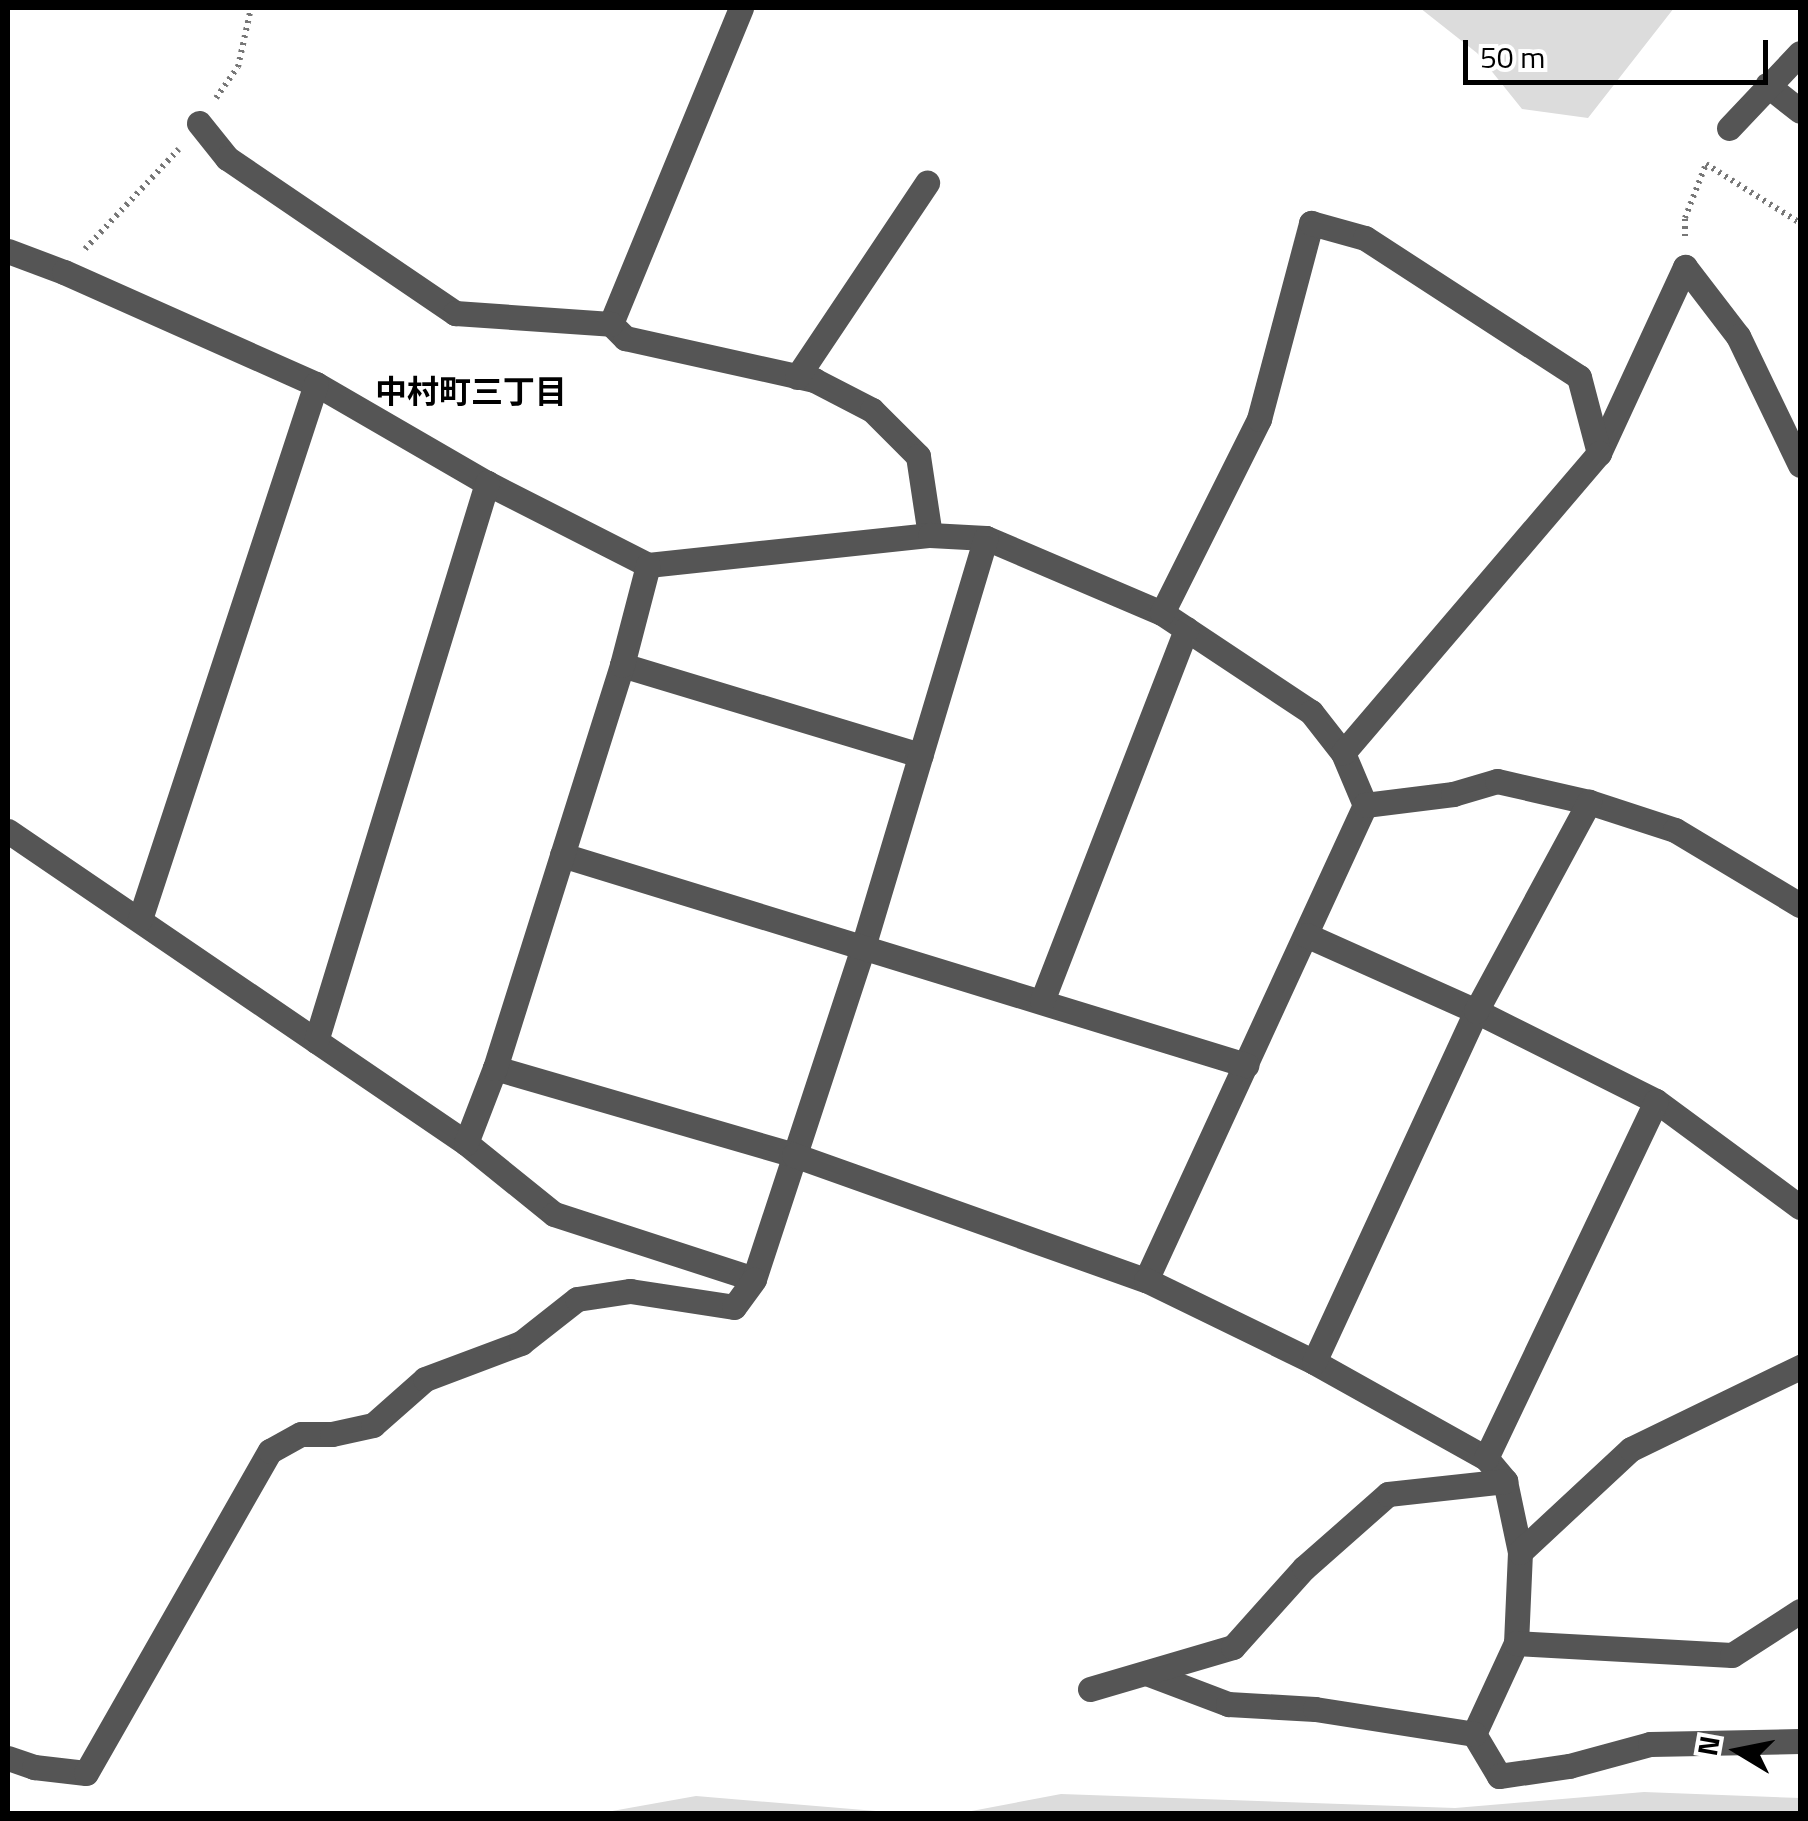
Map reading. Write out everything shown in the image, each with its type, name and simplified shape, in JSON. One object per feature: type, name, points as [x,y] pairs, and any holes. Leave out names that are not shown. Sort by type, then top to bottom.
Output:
[{"type":"street","points":[[610,324],[741,8]]},
{"type":"street","points":[[1729,128],[1800,53]]},
{"type":"street","points":[[1766,85],[1800,111]]},
{"type":"street","points":[[199,123],[227,158],[456,313],[610,324],[625,338],[814,380],[872,410],[918,456],[930,535]]},
{"type":"street","points":[[797,377],[927,182]]},
{"type":"street","points":[[1162,612],[1259,419],[1312,223],[1365,238],[1579,377],[1599,453]]},
{"type":"street","points":[[8,252],[64,272],[316,384],[488,483],[648,565],[930,535],[986,538],[1162,612],[1311,712],[1343,753],[1365,804],[1146,1280]]},
{"type":"street","points":[[1343,753],[1599,453],[1686,268],[1738,336],[1800,465]]},
{"type":"street","points":[[140,919],[316,384]]},
{"type":"street","points":[[316,1042],[488,483]]},
{"type":"street","points":[[8,1758],[34,1768],[86,1773],[270,1450],[301,1434],[332,1434],[373,1425],[425,1379],[521,1343],[576,1298],[630,1291],[734,1307],[754,1279],[862,947],[986,538]]},
{"type":"street","points":[[466,1143],[562,855],[622,664],[648,565]]},
{"type":"street","points":[[1042,1002],[1186,629]]},
{"type":"street","points":[[622,664],[921,755]]},
{"type":"street","points":[[1365,804],[1452,794],[1497,781],[1589,802],[1675,830],[1800,906]]},
{"type":"street","points":[[1314,1362],[1476,1011],[1589,802]]},
{"type":"street","points":[[8,830],[466,1143],[554,1214],[754,1279]]},
{"type":"street","points":[[562,855],[1246,1065]]},
{"type":"street","points":[[1306,935],[1476,1011],[1656,1101],[1800,1207]]},
{"type":"street","points":[[494,1068],[794,1155],[1146,1280],[1314,1362],[1486,1458],[1505,1481],[1520,1552],[1516,1643],[1474,1734]]},
{"type":"street","points":[[1486,1458],[1656,1101]]},
{"type":"street","points":[[1520,1552],[1631,1449],[1800,1367]]},
{"type":"street","points":[[1090,1689],[1233,1647],[1304,1568],[1388,1494],[1505,1481]]},
{"type":"street","points":[[1516,1643],[1732,1655],[1800,1611]]},
{"type":"street","points":[[1149,1674],[1228,1704],[1315,1709],[1474,1734]]},
{"type":"street","points":[[1474,1734],[1498,1776],[1569,1766],[1650,1744],[1800,1741]]},
{"type":"path","points":[[64,272],[199,123],[238,66],[250,8]]},
{"type":"path","points":[[1686,268],[1684,218],[1706,164],[1800,224]]},
{"type":"shaded area","points":[[1420,8],[1674,8],[1588,118],[1522,109],[1477,53]]},
{"type":"shaded area","points":[[1644,1792],[1800,1798],[1800,1813],[961,1813],[1061,1794],[1455,1808]]},
{"type":"shaded area","points":[[696,1796],[900,1813],[601,1813]]},
{"type":"district","name":"中村町三丁目","points":[[471,391]]}]
